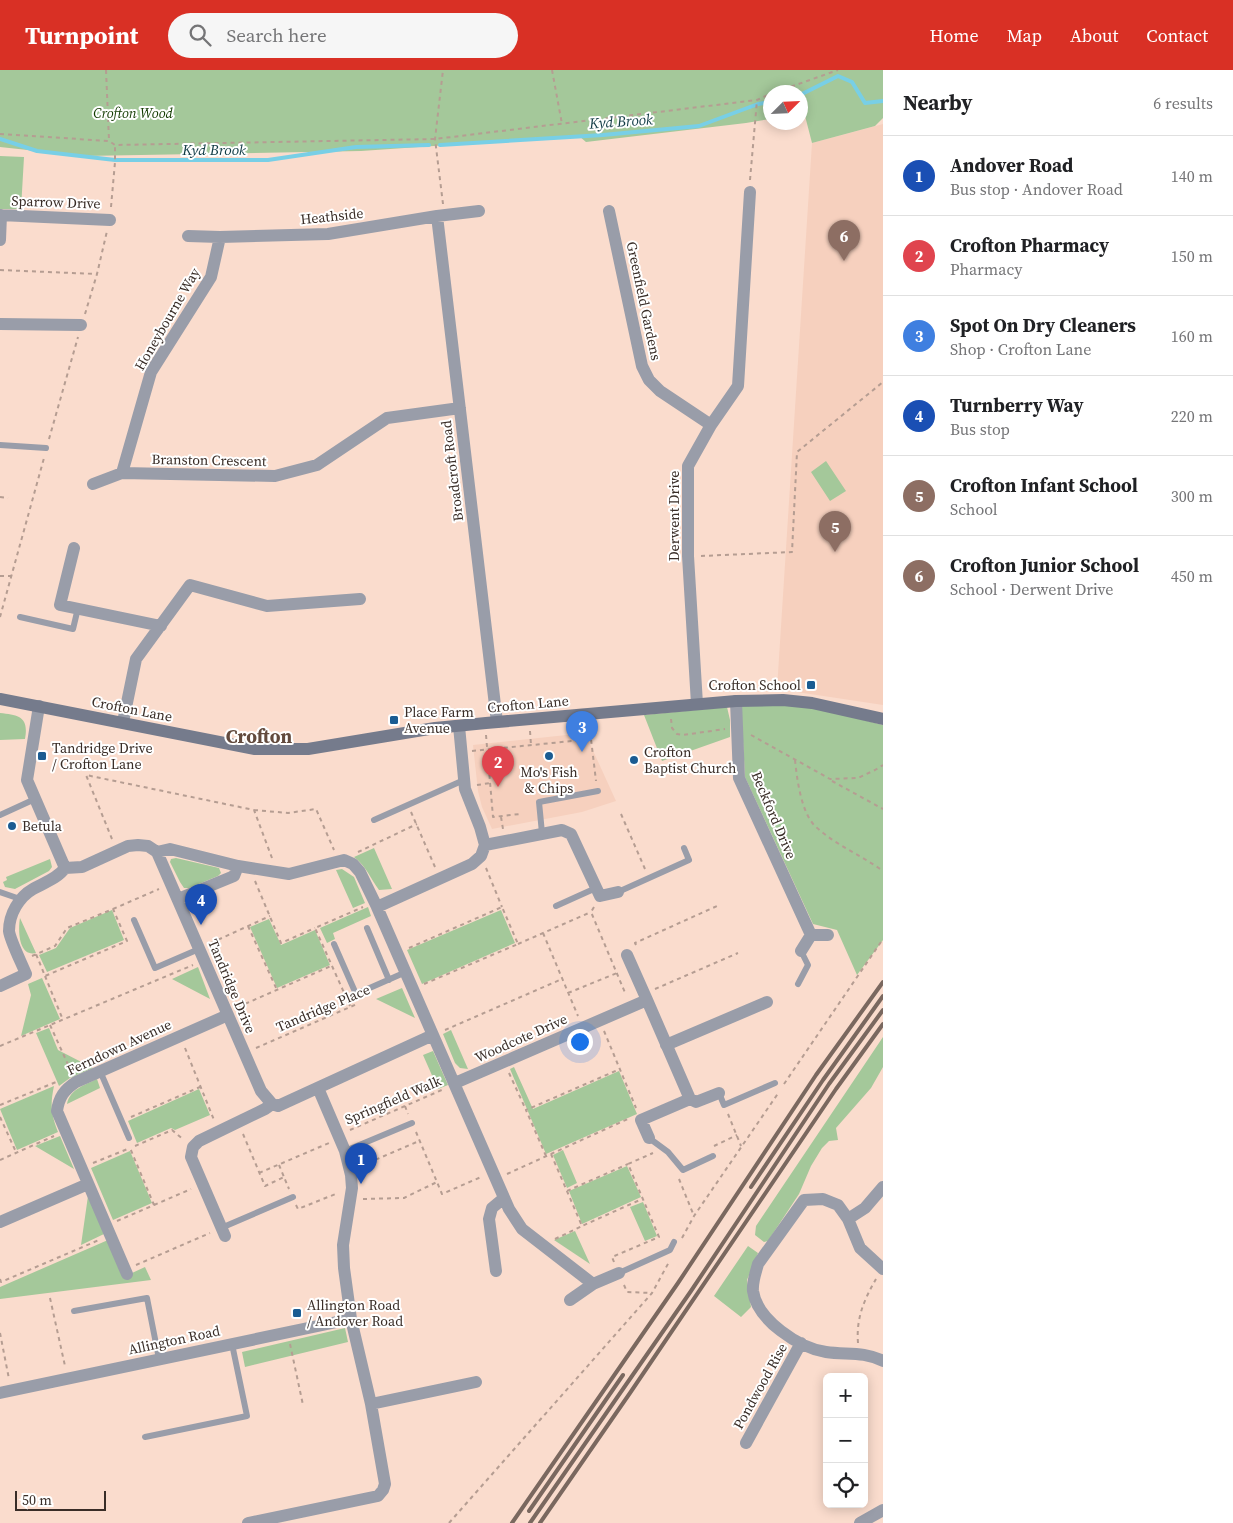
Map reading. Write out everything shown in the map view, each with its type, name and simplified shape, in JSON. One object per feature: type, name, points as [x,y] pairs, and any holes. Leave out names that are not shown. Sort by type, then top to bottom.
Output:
[{"type":"street","name":"Derwent Drive","points":[[697,704],[688,556],[688,466],[711,426],[738,386],[750,192]]},
{"type":"street","name":"Heathside","points":[[188,236],[328,234],[441,215],[479,211]]},
{"type":"street","name":"Greenfield Gardens","points":[[609,211],[642,366],[649,380],[660,391],[711,426]]},
{"type":"street","name":"Sparrow Drive","points":[[0,240],[1,215],[110,220]]},
{"type":"street","name":"Broadcroft Road","points":[[441,215],[491,722]]},
{"type":"street","name":"Honeybourne Way","points":[[122,473],[151,372],[211,277],[220,237]]},
{"type":"street","points":[[0,324],[81,325]]},
{"type":"street","name":"Branston Crescent","points":[[93,484],[122,473],[275,476],[317,465],[387,418],[460,408]]},
{"type":"street","points":[[74,548],[60,605],[161,626]]},
{"type":"street","points":[[123,722],[136,659],[190,586],[267,606],[360,599]]},
{"type":"street","name":"Crofton Lane","points":[[0,699],[255,749],[282,750],[308,749],[435,728],[736,701],[783,700],[812,703],[883,719]]},
{"type":"street","name":"Beckford Drive","points":[[736,701],[739,778],[811,935]]},
{"type":"street","points":[[39,706],[27,780],[65,868]]},
{"type":"street","points":[[459,726],[465,789],[480,827],[483,851]]},
{"type":"street","points":[[377,907],[472,864],[483,851],[542,833],[562,830],[571,834],[598,892],[618,892]]},
{"type":"street","points":[[0,986],[26,974],[9,932],[12,915],[20,899],[29,891],[60,874],[65,868],[82,867],[128,846],[138,844],[148,846],[157,852],[170,849],[279,874],[289,874],[344,861],[353,864],[360,872],[398,953],[509,1209],[522,1229],[593,1284]]},
{"type":"street","name":"Tandridge Drive","points":[[157,852],[261,1091],[272,1104]]},
{"type":"street","points":[[178,899],[234,876],[244,867]]},
{"type":"street","points":[[801,951],[811,935],[828,935]]},
{"type":"street","points":[[633,952],[646,997],[690,1099],[696,1102],[718,1093]]},
{"type":"street","name":"Woodcote Drive","points":[[455,1084],[631,1007],[646,997]]},
{"type":"street","points":[[666,1045],[767,1002]]},
{"type":"street","name":"Ferndown Avenue","points":[[126,1272],[57,1111],[58,1100],[74,1078],[100,1071],[227,1014]]},
{"type":"street","points":[[223,1232],[191,1157],[193,1148],[199,1141],[265,1110],[272,1104],[278,1106],[433,1035]]},
{"type":"street","points":[[248,1523],[378,1496],[385,1484],[371,1404],[351,1319],[344,1268],[343,1253],[351,1194],[350,1171],[345,1151],[318,1088]]},
{"type":"street","points":[[649,1138],[640,1117],[690,1099]]},
{"type":"street","points":[[0,1222],[88,1184]]},
{"type":"street","points":[[848,1219],[865,1208],[883,1187]]},
{"type":"street","points":[[496,1271],[489,1219],[492,1208],[504,1198]]},
{"type":"street","points":[[883,1269],[860,1248],[848,1219],[838,1204],[823,1199],[804,1200],[758,1264],[754,1276],[753,1290],[758,1305],[767,1318],[779,1330],[800,1343],[825,1352],[872,1356],[883,1361]]},
{"type":"street","points":[[570,1300],[593,1284],[619,1273]]},
{"type":"street","name":"Allington Road","points":[[6,1392],[351,1319]]},
{"type":"street","name":"Pondwood Rise","points":[[746,1443],[800,1343]]},
{"type":"street","points":[[371,1404],[476,1382]]},
{"type":"street","points":[[860,1523],[883,1510]]},
{"type":"lane","points":[[0,446],[46,448]]},
{"type":"lane","points":[[20,617],[73,629],[78,608]]},
{"type":"lane","points":[[374,820],[464,780]]},
{"type":"lane","points":[[542,833],[539,802],[598,791]]},
{"type":"lane","points":[[0,815],[35,799]]},
{"type":"lane","points":[[618,892],[689,860],[684,848]]},
{"type":"lane","points":[[0,892],[20,899]]},
{"type":"lane","points":[[556,906],[598,892]]},
{"type":"lane","points":[[134,920],[155,968],[202,954]]},
{"type":"lane","points":[[366,928],[389,980]]},
{"type":"lane","points":[[334,944],[356,994],[406,972]]},
{"type":"lane","points":[[798,984],[808,965],[801,951]]},
{"type":"lane","points":[[100,1071],[129,1138]]},
{"type":"lane","points":[[718,1093],[724,1105],[775,1083]]},
{"type":"lane","points":[[345,1151],[412,1123]]},
{"type":"lane","points":[[649,1138],[663,1148],[683,1170],[713,1156]]},
{"type":"lane","points":[[223,1232],[293,1197]]},
{"type":"lane","points":[[619,1273],[670,1250],[674,1242]]},
{"type":"lane","points":[[74,1311],[147,1298],[159,1359]]},
{"type":"lane","points":[[145,1437],[248,1416],[232,1344]]},
{"type":"path","points":[[106,70],[109,141]]},
{"type":"path","points":[[441,215],[435,139],[443,70]]},
{"type":"path","points":[[552,70],[562,124]]},
{"type":"path","points":[[796,85],[838,70]]},
{"type":"path","points":[[0,134],[109,141],[115,145],[435,139],[757,100],[763,97]]},
{"type":"path","points":[[750,192],[757,100]]},
{"type":"path","points":[[0,617],[22,530],[97,274],[110,220],[115,145]]},
{"type":"path","points":[[0,270],[97,274]]},
{"type":"path","points":[[688,556],[792,552],[797,452],[883,382]]},
{"type":"path","points":[[0,497],[8,498]]},
{"type":"path","points":[[0,576],[11,576]]},
{"type":"path","points":[[670,706],[672,728],[677,734],[683,735],[737,728],[883,809]]},
{"type":"path","points":[[581,714],[582,740]]},
{"type":"path","points":[[491,722],[487,749],[493,817],[520,814]]},
{"type":"path","points":[[460,752],[591,739],[598,791]]},
{"type":"path","points":[[795,760],[797,778],[806,811],[814,825],[883,871]]},
{"type":"path","points":[[830,780],[858,778],[883,765]]},
{"type":"path","points":[[117,850],[86,776],[254,810],[288,813],[316,809],[344,861],[417,824]]},
{"type":"path","points":[[408,804],[440,879]]},
{"type":"path","points":[[254,810],[279,874]]},
{"type":"path","points":[[621,814],[649,878]]},
{"type":"path","points":[[483,851],[502,907],[518,944]]},
{"type":"path","points":[[244,867],[270,916],[281,943],[316,928]]},
{"type":"path","points":[[21,960],[55,946],[68,928],[171,884]]},
{"type":"path","points":[[598,892],[591,912],[631,1007]]},
{"type":"path","points":[[633,952],[635,943],[717,906]]},
{"type":"path","points":[[398,953],[502,907]]},
{"type":"path","points":[[45,976],[127,941],[113,909]]},
{"type":"path","points":[[413,989],[591,912]]},
{"type":"path","points":[[0,1046],[63,1020],[202,954],[248,926],[270,916]]},
{"type":"path","points":[[248,926],[277,990]]},
{"type":"path","points":[[542,933],[582,1027]]},
{"type":"path","points":[[646,997],[738,953]]},
{"type":"path","points":[[36,954],[63,1020]]},
{"type":"path","points":[[227,1014],[332,966]]},
{"type":"path","points":[[568,993],[617,973]]},
{"type":"path","points":[[433,1035],[562,979]]},
{"type":"path","name":"Tandridge Place","points":[[244,1053],[358,1003]]},
{"type":"path","points":[[405,1106],[442,1194],[546,1156],[640,1117],[600,1020]]},
{"type":"path","points":[[50,1025],[74,1078]]},
{"type":"path","points":[[180,1035],[219,1131]]},
{"type":"path","points":[[504,1062],[546,1156]]},
{"type":"path","points":[[526,1110],[620,1069]]},
{"type":"path","name":"Ferndown Avenue","points":[[0,1105],[74,1078]]},
{"type":"path","name":"Springfield Walk","points":[[259,1173],[455,1084]]},
{"type":"path","points":[[121,1121],[200,1087]]},
{"type":"path","points":[[724,1105],[741,1146]]},
{"type":"path","points":[[0,1117],[16,1152]]},
{"type":"path","points":[[238,1123],[265,1186],[284,1177]]},
{"type":"path","points":[[82,1168],[172,1130],[193,1148]]},
{"type":"path","points":[[0,1160],[66,1131]]},
{"type":"path","points":[[713,1156],[710,1148],[737,1136]]},
{"type":"path","points":[[350,1171],[420,1141]]},
{"type":"path","points":[[130,1148],[154,1205]]},
{"type":"path","points":[[567,1191],[663,1148]]},
{"type":"path","points":[[551,1154],[582,1226]]},
{"type":"path","points":[[279,1164],[298,1209],[351,1194],[404,1198],[437,1182]]},
{"type":"path","points":[[628,1164],[659,1237],[612,1257],[627,1292],[652,1293]]},
{"type":"path","points":[[678,1164],[678,1175],[694,1216]]},
{"type":"path","points":[[0,1282],[108,1231],[154,1205],[202,1184]]},
{"type":"path","points":[[542,1245],[643,1198]]},
{"type":"path","points":[[126,1272],[223,1232]]},
{"type":"path","points":[[859,1354],[857,1330],[859,1315],[864,1300],[883,1269]]},
{"type":"path","points":[[50,1298],[67,1378]]},
{"type":"path","points":[[287,1332],[303,1405]]},
{"type":"path","points":[[0,1333],[6,1392]]},
{"type":"shaded area","points":[[883,124],[883,705],[777,689],[812,143]]},
{"type":"shaded area","points":[[585,733],[616,801],[582,812],[492,829],[482,807],[478,791],[473,745]]},
{"type":"green space","name":"Crofton Wood","points":[[0,70],[883,70],[883,118],[875,126],[812,143],[808,128],[808,85],[763,85],[763,120],[586,142],[579,136],[361,151],[83,156],[0,147]]},
{"type":"green space","points":[[0,156],[24,157],[21,209],[0,209]]},
{"type":"green space","points":[[826,461],[846,491],[830,501],[811,472]]},
{"type":"green space","points":[[793,702],[883,725],[883,940],[857,975],[837,930],[813,924],[745,777],[741,706]]},
{"type":"green space","points":[[727,707],[730,720],[730,737],[662,761],[644,715]]},
{"type":"green space","points":[[0,713],[17,716],[24,722],[25,739],[0,740]]},
{"type":"green space","points":[[374,848],[392,889],[379,890],[365,869],[354,857]]},
{"type":"green space","points":[[176,858],[219,868],[221,873],[189,888],[184,888],[170,862],[171,859]]},
{"type":"green space","points":[[50,859],[52,867],[49,871],[15,889],[5,887],[3,882],[7,880],[6,877]]},
{"type":"green space","points":[[342,869],[354,877],[365,903],[353,908],[336,870]]},
{"type":"green space","points":[[368,907],[371,916],[333,933],[335,939],[327,943],[320,928]]},
{"type":"green space","points":[[112,910],[124,940],[47,972],[39,955],[56,948],[70,928]]},
{"type":"green space","points":[[501,910],[515,943],[422,984],[407,950]]},
{"type":"green space","points":[[20,918],[36,953],[30,953],[22,947],[19,935]]},
{"type":"green space","points":[[269,919],[281,945],[315,930],[330,965],[277,988],[250,927]]},
{"type":"green space","points":[[198,967],[210,999],[172,979]]},
{"type":"green space","points":[[42,978],[60,1019],[21,1036],[31,995],[28,984]]},
{"type":"green space","points":[[402,988],[415,1018],[376,999]]},
{"type":"green space","points":[[49,1028],[58,1050],[93,1068],[70,1078],[59,1086],[36,1033]]},
{"type":"green space","points":[[451,1030],[468,1069],[460,1068],[455,1063],[443,1034]]},
{"type":"green space","points":[[883,1037],[883,1067],[871,1088],[836,1128],[838,1140],[829,1141],[822,1148],[811,1166],[799,1194],[768,1241],[764,1242],[755,1235],[756,1226]]},
{"type":"green space","points":[[433,1051],[448,1085],[438,1089],[423,1055]]},
{"type":"green space","points":[[514,1067],[533,1109],[619,1071],[637,1114],[546,1154],[510,1069]]},
{"type":"green space","points":[[97,1079],[100,1088],[67,1104],[75,1091]]},
{"type":"green space","points":[[54,1086],[52,1109],[58,1132],[17,1150],[0,1109]]},
{"type":"green space","points":[[199,1089],[210,1115],[175,1130],[171,1128],[137,1143],[128,1121]]},
{"type":"green space","points":[[60,1136],[74,1169],[35,1146]]},
{"type":"green space","points":[[563,1150],[577,1183],[567,1188],[553,1155]]},
{"type":"green space","points":[[130,1151],[152,1203],[113,1220],[91,1168]]},
{"type":"green space","points":[[627,1166],[641,1197],[582,1224],[569,1191]]},
{"type":"green space","points":[[88,1196],[104,1234],[81,1245]]},
{"type":"green space","points":[[643,1202],[657,1236],[645,1241],[630,1207]]},
{"type":"green space","points":[[575,1231],[590,1264],[554,1240]]},
{"type":"green space","points":[[108,1240],[132,1273],[145,1267],[151,1280],[0,1299],[0,1287]]},
{"type":"green space","points":[[748,1246],[758,1253],[747,1280],[751,1307],[741,1317],[714,1296]]},
{"type":"green space","points":[[345,1328],[348,1342],[245,1367],[242,1352]]},
{"type":"waterway","name":"Kyd Brook","points":[[808,91],[838,76],[852,82],[865,103],[883,101]]},
{"type":"waterway","name":"Kyd Brook","points":[[440,145],[603,135],[699,126],[763,103]]},
{"type":"waterway","name":"Kyd Brook","points":[[0,139],[37,151],[115,160],[268,160],[356,147],[429,145]]},
{"type":"railway","points":[[512,1523],[678,1283],[816,1075],[883,982]]},
{"type":"railway","points":[[751,1187],[823,1080],[883,996]]},
{"type":"railway","points":[[530,1523],[691,1291],[829,1084],[883,1010]]},
{"type":"railway","points":[[540,1523],[836,1089],[883,1024]]},
{"type":"railway","points":[[529,1511],[623,1375]]},
{"type":"place","name":"Crofton Junior School","points":[[844,261]]},
{"type":"place","name":"Crofton Infant School","points":[[835,552]]},
{"type":"place","name":"Crofton School","points":[[811,685]]},
{"type":"place","name":"Place Farm Avenue","points":[[394,720]]},
{"type":"place","name":"Spot On Dry Cleaners","points":[[582,752]]},
{"type":"place","name":"Tandridge Drive / Crofton Lane","points":[[42,756]]},
{"type":"place","name":"Mo's Fish & Chips","points":[[549,756]]},
{"type":"place","name":"Crofton Baptist Church","points":[[634,760]]},
{"type":"place","name":"Crofton Pharmacy","points":[[498,787]]},
{"type":"place","name":"Betula","points":[[12,826]]},
{"type":"place","name":"Turnberry Way","points":[[201,925]]},
{"type":"place","name":"Andover Road","points":[[361,1184]]},
{"type":"place","name":"Allington Road / Andover Road","points":[[297,1313]]},
{"type":"district","name":"Crofton","points":[[259,736]]}]
